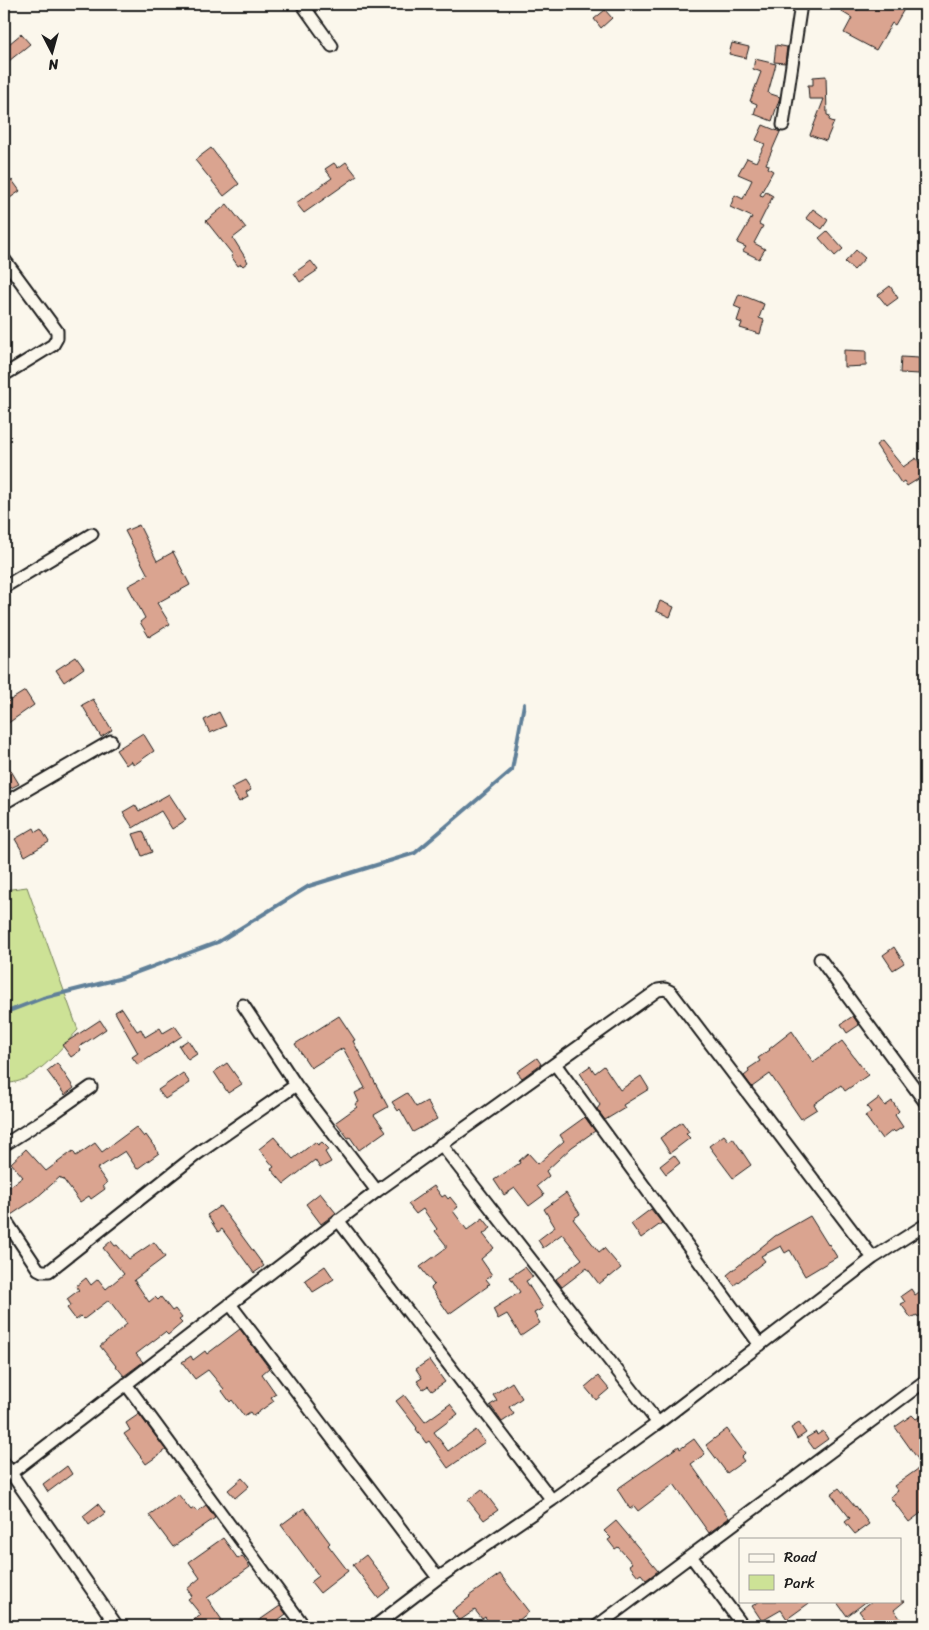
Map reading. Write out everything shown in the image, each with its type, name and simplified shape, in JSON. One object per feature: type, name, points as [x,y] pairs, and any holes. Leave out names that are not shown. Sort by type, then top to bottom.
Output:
[{"type":"street","points":[[302,4],[332,46]]},
{"type":"street","points":[[783,125],[801,4]]},
{"type":"street","points":[[4,259],[57,331],[57,338],[53,345],[4,375]]},
{"type":"street","points":[[4,587],[92,534]]},
{"type":"street","points":[[4,803],[111,741]]},
{"type":"street","points":[[820,959],[925,1102]]},
{"type":"street","points":[[12,1473],[338,1220],[441,1144],[658,990],[665,989],[671,992],[873,1258]]},
{"type":"street","points":[[243,1005],[296,1085],[377,1191]]},
{"type":"street","points":[[555,1064],[760,1345]]},
{"type":"street","points":[[4,1218],[38,1269],[49,1271],[197,1154],[296,1085]]},
{"type":"street","points":[[4,1145],[90,1087]]},
{"type":"street","points":[[441,1144],[658,1423]]},
{"type":"street","points":[[338,1220],[552,1500]]},
{"type":"street","points":[[375,1626],[438,1578],[552,1500],[658,1423],[873,1258],[925,1225]]},
{"type":"street","points":[[230,1304],[438,1578]]},
{"type":"street","points":[[597,1626],[925,1381]]},
{"type":"street","points":[[126,1384],[304,1626]]},
{"type":"street","points":[[4,1463],[117,1626]]},
{"type":"street","points":[[691,1556],[743,1626]]},
{"type":"green space","points":[[27,887],[78,1030],[35,1073],[25,1079],[4,1083],[4,890]]},
{"type":"building","points":[[847,4],[858,10],[861,4],[907,4],[895,25],[892,23],[876,50],[844,33],[852,18],[842,12]]},
{"type":"building","points":[[605,10],[612,18],[601,28],[594,19]]},
{"type":"building","points":[[21,34],[30,44],[4,65],[4,48]]},
{"type":"building","points":[[732,43],[749,47],[746,58],[729,54]]},
{"type":"building","points":[[776,45],[787,47],[785,63],[774,62]]},
{"type":"building","points":[[755,59],[776,64],[768,93],[780,97],[772,121],[754,114],[757,104],[750,101],[761,72],[753,69]]},
{"type":"building","points":[[826,76],[827,115],[830,116],[829,120],[834,122],[826,141],[810,135],[824,99],[809,99],[808,85],[813,85],[813,77]]},
{"type":"building","points":[[763,125],[780,132],[766,164],[773,171],[760,195],[763,196],[766,192],[773,196],[759,224],[763,226],[754,243],[765,249],[759,259],[743,251],[746,247],[737,243],[752,217],[730,207],[735,195],[743,199],[752,180],[738,174],[747,158],[756,162],[765,144],[756,140]]},
{"type":"building","points":[[211,148],[239,184],[224,196],[195,160]]},
{"type":"building","points":[[346,162],[357,176],[304,213],[296,203],[332,178],[325,169],[334,163],[338,168]]},
{"type":"building","points":[[12,180],[20,191],[10,198],[4,190],[4,186]]},
{"type":"building","points":[[227,204],[246,228],[233,238],[248,262],[243,266],[241,264],[238,266],[231,256],[233,255],[206,221]]},
{"type":"building","points":[[813,209],[828,220],[822,229],[806,218]]},
{"type":"building","points":[[827,231],[843,249],[835,256],[819,238]]},
{"type":"building","points":[[856,250],[865,258],[854,270],[845,262]]},
{"type":"building","points":[[311,261],[318,270],[300,282],[294,273]]},
{"type":"building","points":[[890,286],[898,298],[887,306],[878,295]]},
{"type":"building","points":[[739,294],[764,304],[759,318],[764,320],[760,334],[740,328],[742,323],[737,321],[741,309],[734,306]]},
{"type":"building","points":[[844,350],[866,351],[866,366],[844,367]]},
{"type":"building","points":[[901,357],[919,358],[919,374],[900,373]]},
{"type":"building","points":[[882,441],[903,467],[916,458],[925,471],[925,475],[907,486],[904,481],[901,483],[876,445]]},
{"type":"building","points":[[139,525],[157,561],[173,552],[190,585],[157,603],[170,624],[149,637],[140,622],[145,618],[128,586],[148,575],[125,531]]},
{"type":"building","points":[[660,601],[674,607],[670,617],[656,611]]},
{"type":"building","points":[[76,657],[84,668],[64,682],[56,670]]},
{"type":"building","points":[[25,691],[34,705],[4,726],[4,704]]},
{"type":"building","points":[[93,699],[112,730],[101,737],[82,705]]},
{"type":"building","points":[[219,712],[226,726],[210,733],[204,720]]},
{"type":"building","points":[[143,733],[154,751],[134,765],[131,761],[126,765],[116,750]]},
{"type":"building","points":[[4,759],[19,784],[9,789],[4,781]]},
{"type":"building","points":[[245,781],[251,790],[246,793],[248,797],[239,802],[231,788]]},
{"type":"building","points":[[169,794],[186,820],[172,829],[161,811],[133,828],[123,812],[135,805],[139,811]]},
{"type":"building","points":[[34,828],[36,832],[41,829],[49,842],[25,856],[15,839]]},
{"type":"building","points":[[143,831],[152,852],[142,856],[133,834]]},
{"type":"building","points":[[894,947],[904,963],[893,970],[883,955]]},
{"type":"building","points":[[122,1008],[137,1031],[141,1029],[145,1037],[160,1028],[163,1033],[175,1026],[182,1036],[138,1065],[132,1057],[138,1053],[115,1012]]},
{"type":"building","points":[[339,1016],[355,1040],[353,1041],[388,1107],[374,1115],[386,1131],[359,1150],[336,1122],[357,1107],[355,1104],[359,1102],[355,1093],[365,1088],[343,1048],[311,1068],[295,1044]]},
{"type":"building","points":[[853,1016],[859,1025],[847,1033],[841,1024]]},
{"type":"building","points":[[100,1020],[106,1029],[79,1047],[81,1050],[71,1057],[62,1045]]},
{"type":"building","points":[[792,1031],[813,1062],[842,1041],[868,1075],[845,1091],[841,1085],[814,1104],[817,1109],[801,1119],[770,1074],[752,1087],[744,1076],[749,1072],[748,1069],[760,1061],[758,1058]]},
{"type":"building","points":[[188,1040],[197,1054],[188,1060],[179,1046]]},
{"type":"building","points":[[537,1058],[541,1064],[522,1078],[517,1072]]},
{"type":"building","points":[[57,1063],[74,1088],[65,1095],[47,1071]]},
{"type":"building","points":[[227,1063],[242,1084],[228,1093],[214,1072]]},
{"type":"building","points":[[590,1066],[595,1073],[604,1066],[620,1090],[641,1076],[649,1089],[623,1105],[625,1108],[605,1120],[597,1109],[600,1105],[580,1073]]},
{"type":"building","points":[[183,1073],[190,1083],[165,1099],[158,1090]]},
{"type":"building","points":[[407,1093],[416,1107],[427,1101],[437,1119],[413,1132],[400,1109],[398,1111],[392,1102]]},
{"type":"building","points":[[879,1098],[885,1106],[892,1101],[899,1111],[895,1115],[903,1127],[895,1132],[893,1130],[882,1139],[865,1116],[871,1112],[867,1107]]},
{"type":"building","points":[[585,1117],[595,1131],[572,1147],[546,1171],[549,1176],[537,1186],[544,1195],[529,1206],[515,1188],[504,1195],[494,1180],[520,1163],[519,1161],[528,1153],[538,1164],[564,1141],[560,1135]]},
{"type":"building","points":[[682,1122],[689,1132],[686,1134],[690,1138],[670,1153],[660,1138]]},
{"type":"building","points":[[136,1127],[144,1137],[146,1135],[159,1153],[137,1169],[125,1151],[97,1169],[107,1183],[103,1186],[105,1189],[91,1199],[89,1196],[80,1202],[60,1177],[35,1199],[11,1215],[4,1205],[4,1191],[23,1177],[11,1163],[26,1149],[46,1171],[73,1151],[76,1156],[95,1143],[102,1152]]},
{"type":"building","points":[[724,1135],[729,1141],[733,1138],[751,1165],[733,1178],[709,1146]]},
{"type":"building","points":[[274,1137],[293,1159],[315,1142],[318,1145],[322,1142],[329,1149],[325,1152],[331,1162],[320,1168],[315,1160],[284,1184],[271,1169],[274,1167],[259,1149]]},
{"type":"building","points":[[674,1155],[680,1163],[666,1174],[660,1166]]},
{"type":"building","points":[[434,1186],[442,1197],[445,1195],[448,1199],[450,1197],[458,1207],[453,1211],[467,1230],[483,1218],[491,1228],[483,1234],[494,1248],[481,1259],[492,1275],[486,1279],[490,1284],[449,1314],[431,1288],[434,1285],[420,1267],[446,1248],[446,1245],[435,1231],[437,1229],[423,1209],[416,1214],[408,1204]]},
{"type":"building","points":[[320,1193],[336,1213],[321,1224],[306,1204]]},
{"type":"building","points":[[566,1193],[580,1214],[573,1219],[599,1252],[604,1248],[621,1268],[599,1284],[587,1268],[562,1287],[556,1279],[582,1259],[562,1234],[543,1248],[538,1240],[555,1227],[544,1209]]},
{"type":"building","points":[[220,1206],[264,1266],[254,1273],[222,1229],[218,1232],[207,1215]]},
{"type":"building","points":[[651,1209],[662,1223],[641,1238],[631,1224]]},
{"type":"building","points":[[810,1216],[837,1257],[805,1276],[790,1250],[785,1253],[781,1246],[761,1256],[765,1261],[734,1285],[727,1275],[775,1236]]},
{"type":"building","points":[[111,1241],[129,1259],[154,1242],[165,1257],[134,1280],[149,1302],[155,1297],[158,1300],[161,1297],[172,1311],[175,1309],[182,1318],[179,1320],[182,1323],[168,1335],[165,1332],[136,1354],[143,1362],[124,1376],[100,1346],[127,1324],[109,1300],[84,1319],[81,1316],[76,1320],[67,1308],[71,1305],[67,1299],[79,1290],[76,1286],[86,1278],[91,1285],[98,1279],[106,1289],[124,1274],[103,1248]]},
{"type":"building","points":[[325,1266],[334,1279],[313,1292],[305,1280]]},
{"type":"building","points":[[525,1267],[533,1277],[526,1281],[543,1308],[534,1313],[540,1323],[521,1336],[507,1314],[498,1319],[493,1309],[520,1292],[510,1277]]},
{"type":"building","points":[[925,1288],[925,1312],[918,1317],[917,1315],[911,1318],[901,1304],[905,1302],[901,1296],[911,1289],[915,1295]]},
{"type":"building","points":[[240,1329],[269,1368],[262,1374],[276,1394],[271,1397],[274,1401],[253,1416],[250,1412],[244,1416],[232,1400],[230,1402],[222,1391],[224,1389],[208,1370],[195,1379],[182,1362],[191,1356],[193,1360],[205,1351],[207,1354]]},
{"type":"building","points":[[429,1360],[445,1382],[432,1391],[428,1386],[423,1389],[417,1381],[422,1378],[416,1369]]},
{"type":"building","points":[[598,1376],[609,1389],[596,1400],[585,1387]]},
{"type":"building","points":[[512,1382],[522,1398],[509,1407],[514,1414],[502,1422],[490,1405],[497,1401],[493,1395]]},
{"type":"building","points":[[404,1395],[425,1422],[450,1404],[458,1414],[434,1432],[448,1451],[476,1430],[485,1442],[448,1468],[429,1441],[426,1443],[396,1401]]},
{"type":"building","points":[[139,1414],[166,1450],[146,1464],[124,1434],[130,1430],[126,1423]]},
{"type":"building","points":[[912,1415],[916,1419],[921,1416],[925,1422],[925,1469],[895,1427]]},
{"type":"building","points":[[799,1423],[806,1433],[797,1439],[791,1428]]},
{"type":"building","points":[[727,1429],[745,1453],[741,1457],[744,1461],[727,1473],[706,1445]]},
{"type":"building","points":[[823,1431],[828,1439],[814,1449],[806,1438],[816,1432],[817,1435]]},
{"type":"building","points":[[694,1439],[705,1454],[691,1464],[729,1518],[709,1533],[674,1484],[638,1511],[634,1506],[630,1509],[617,1489],[679,1446],[680,1449]]},
{"type":"building","points":[[67,1466],[72,1474],[48,1492],[43,1484]]},
{"type":"building","points":[[918,1469],[925,1478],[925,1510],[909,1522],[890,1497],[898,1491],[894,1486]]},
{"type":"building","points":[[242,1478],[249,1486],[235,1498],[228,1490]]},
{"type":"building","points":[[839,1488],[856,1506],[869,1524],[855,1534],[845,1522],[850,1518],[831,1494]]},
{"type":"building","points":[[482,1489],[498,1510],[484,1520],[468,1500]]},
{"type":"building","points":[[178,1494],[191,1510],[194,1508],[197,1512],[206,1505],[215,1518],[173,1547],[149,1515]]},
{"type":"building","points":[[98,1504],[105,1513],[89,1525],[83,1516]]},
{"type":"building","points":[[304,1508],[330,1543],[328,1545],[348,1571],[320,1593],[311,1582],[319,1576],[281,1525]]},
{"type":"building","points":[[616,1521],[658,1571],[646,1580],[641,1574],[638,1576],[629,1565],[632,1563],[618,1547],[615,1549],[608,1540],[611,1538],[604,1531]]},
{"type":"building","points":[[223,1538],[238,1559],[242,1556],[250,1567],[207,1598],[226,1626],[185,1626],[201,1615],[188,1599],[192,1596],[187,1589],[200,1578],[189,1562]]},
{"type":"building","points":[[366,1555],[391,1588],[378,1598],[353,1565]]},
{"type":"building","points":[[500,1574],[529,1612],[512,1626],[492,1626],[485,1617],[482,1619],[475,1610],[459,1621],[452,1611],[469,1596]]},
{"type":"building","points":[[905,1601],[894,1610],[906,1626],[881,1626],[877,1621],[870,1626],[859,1611],[871,1602]]},
{"type":"building","points":[[758,1602],[811,1602],[787,1619],[781,1610],[762,1621],[752,1606]]},
{"type":"building","points":[[837,1602],[866,1602],[847,1616]]},
{"type":"building","points":[[280,1606],[286,1614],[270,1626],[251,1626]]},
{"type":"waterway","points":[[4,1013],[43,998],[122,978],[218,942],[309,886],[415,853],[512,770],[524,704]]}]
